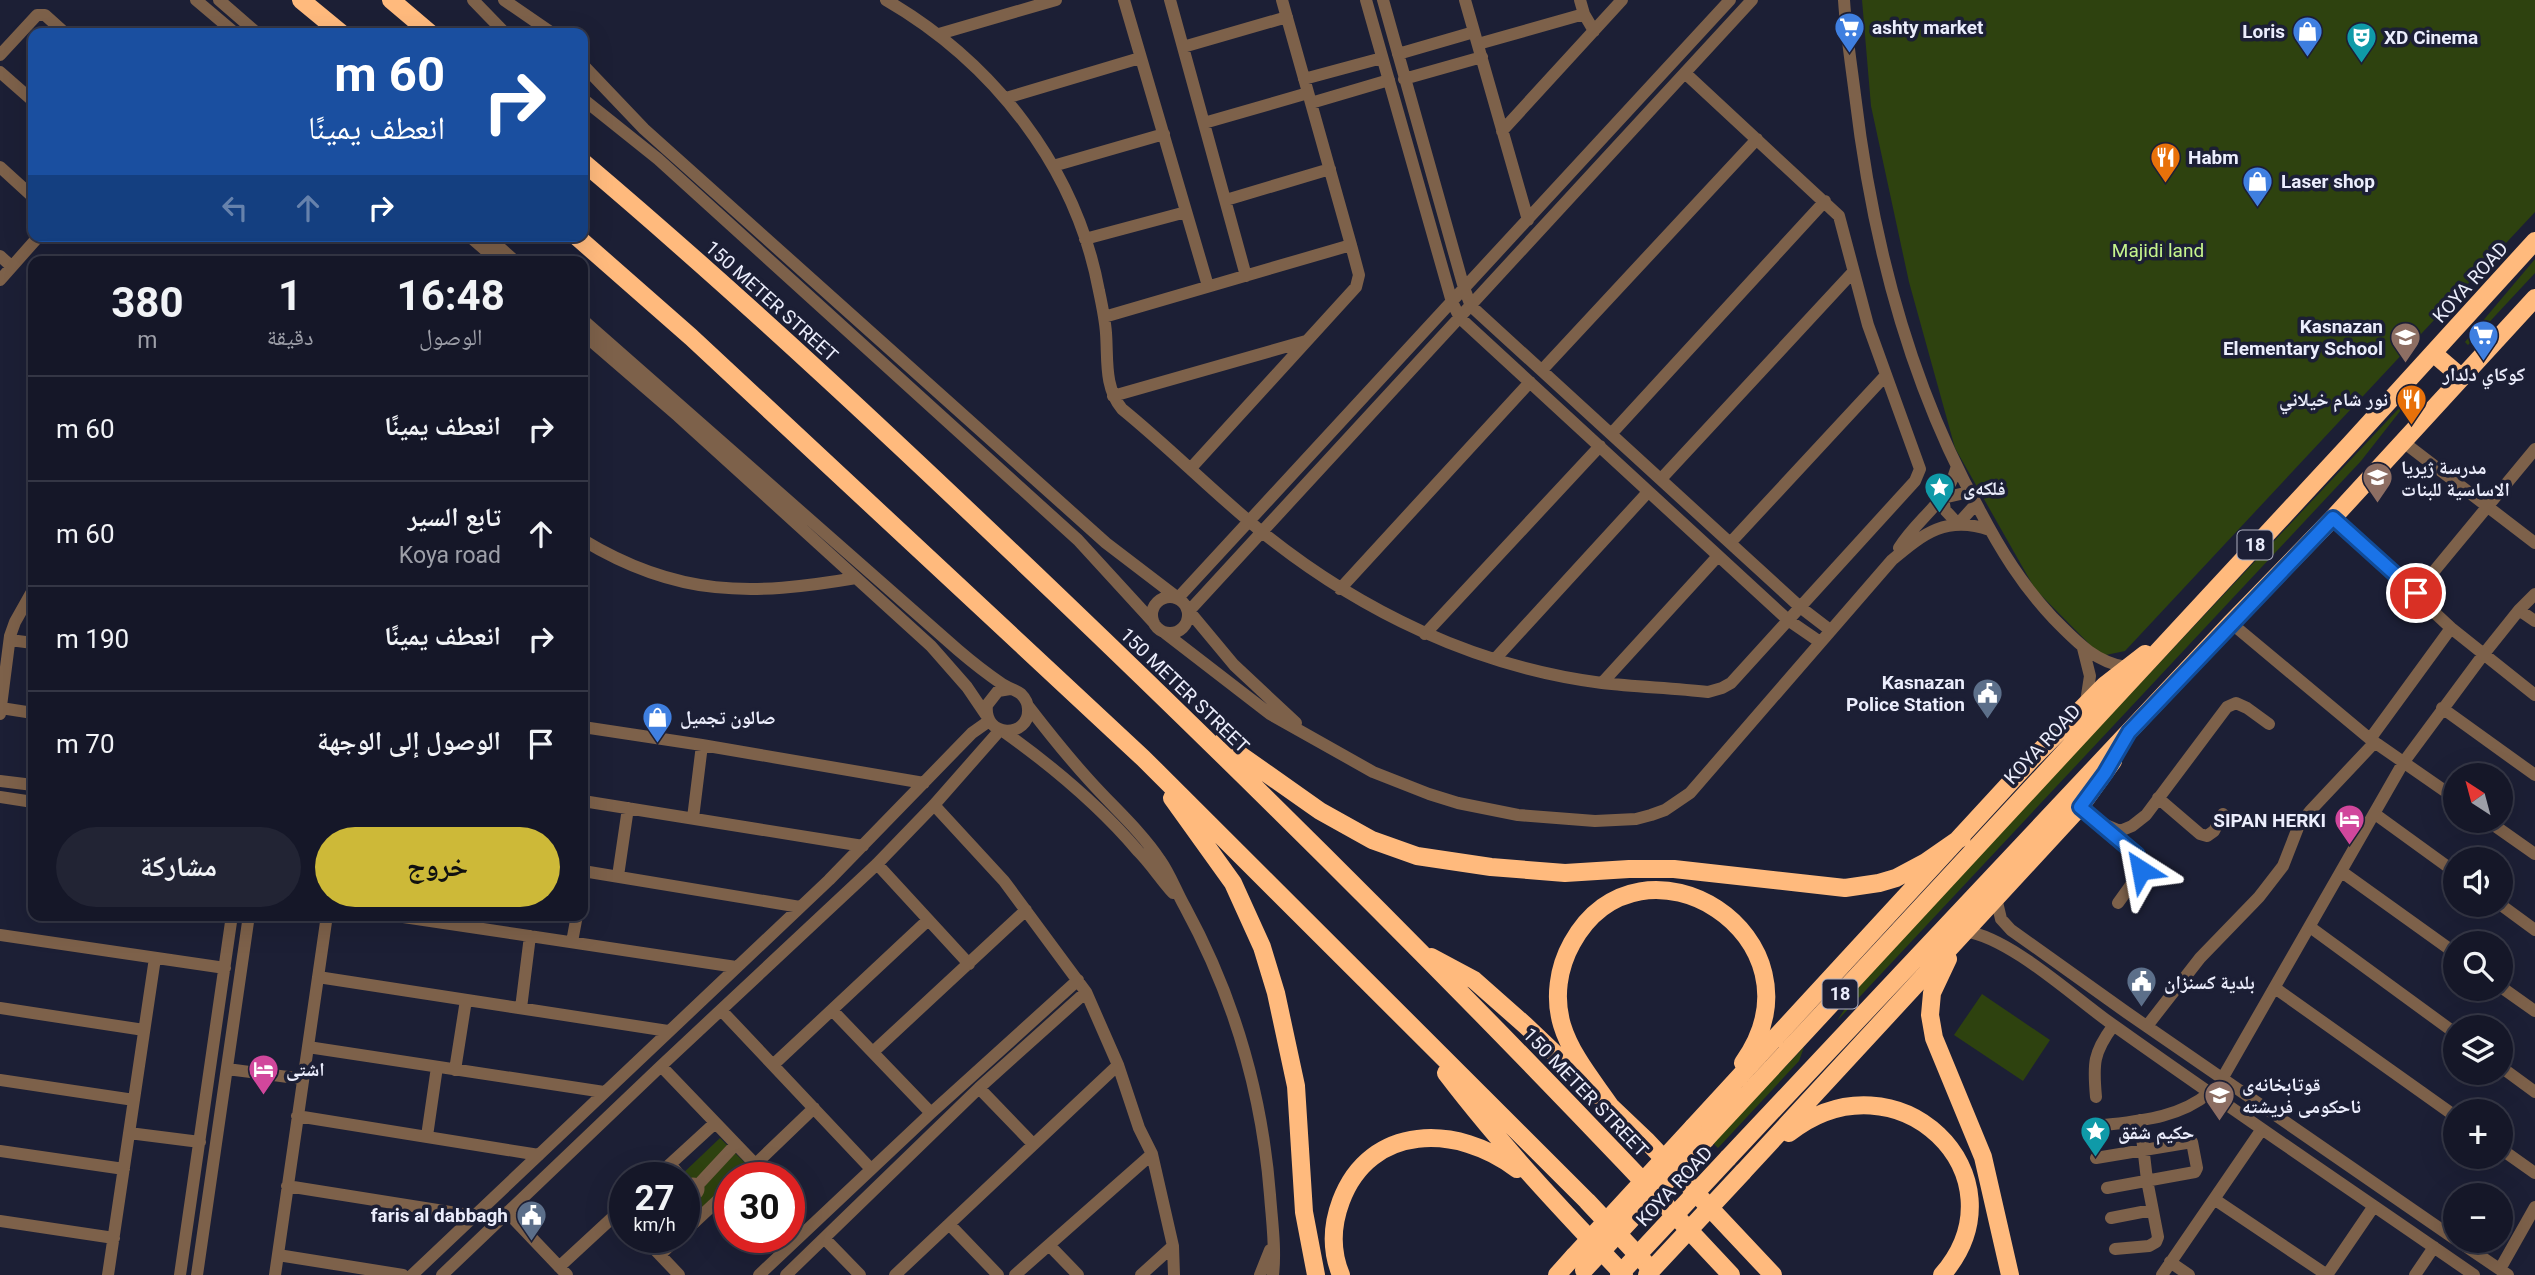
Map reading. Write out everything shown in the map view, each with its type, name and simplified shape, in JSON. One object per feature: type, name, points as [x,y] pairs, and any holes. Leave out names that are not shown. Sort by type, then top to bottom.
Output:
[{"type":"highway","points":[[301,0],[335,28]]},
{"type":"highway","points":[[391,0],[424,28]]},
{"type":"highway","name":"150 METER STREET","points":[[588,166],[882,428],[1181,714],[1417,949],[1731,1275]]},
{"type":"highway","name":"KOYA ROAD","points":[[1557,1275],[1579,1267],[1700,1133],[2174,634],[2535,241]]},
{"type":"highway","points":[[583,242],[691,337],[1143,758],[1587,1200],[1656,1275]]},
{"type":"highway","name":"KOYA ROAD","points":[[1622,1275],[1728,1158],[2333,518],[2535,298]]},
{"type":"highway","points":[[2433,353],[2461,377]]},
{"type":"highway","points":[[1710,1109],[2032,759],[2126,667],[2174,634]]},
{"type":"highway","points":[[1181,714],[1320,811],[1372,840],[1417,856],[1491,867],[1565,873],[1629,869],[1686,870],[1845,888],[1896,878],[1926,862],[1962,837]]},
{"type":"highway","points":[[1647,1275],[2080,807],[2105,773],[2129,732]]},
{"type":"highway","points":[[1143,758],[1233,883],[1262,947],[1285,1027],[1296,1086],[1304,1212],[1316,1275]]},
{"type":"highway","points":[[1611,1107],[1567,1037],[1560,1013],[1560,976],[1574,939],[1592,918],[1627,896],[1661,891],[1696,897],[1729,916],[1754,948],[1763,974],[1765,1002],[1755,1043],[1710,1109],[1700,1133]]},
{"type":"highway","points":[[1963,933],[1936,982],[1931,1004],[1932,1027],[1937,1049],[1983,1157],[2010,1275]]},
{"type":"highway","points":[[1417,949],[1474,980],[1525,1025],[1713,1209],[1773,1275]]},
{"type":"highway","points":[[1376,990],[1550,1196],[1622,1275]]},
{"type":"highway","points":[[1744,1172],[1802,1122],[1834,1108],[1868,1104],[1902,1110],[1917,1117],[1936,1132],[1952,1151],[1966,1181],[1969,1216],[1965,1234],[1959,1251],[1942,1275]]},
{"type":"highway","points":[[1341,1275],[1333,1240],[1337,1212],[1345,1191],[1364,1165],[1391,1146],[1412,1139],[1434,1137],[1470,1143],[1506,1161],[1550,1196]]},
{"type":"highway","points":[[1759,1260],[1780,1275]]},
{"type":"street","points":[[196,0],[229,28]]},
{"type":"street","points":[[219,0],[251,28]]},
{"type":"street","points":[[473,0],[500,28]]},
{"type":"street","points":[[504,0],[540,28]]},
{"type":"street","points":[[886,0],[939,34],[974,64],[1006,97],[1053,166],[1085,239],[1095,271],[1104,317],[1108,379],[1113,396],[1122,409],[1250,522],[1340,589],[1425,634],[1495,659],[1602,683],[1708,692],[1731,683],[1915,481],[1920,465],[1868,325],[1841,221],[1825,201],[1685,73]]},
{"type":"street","points":[[939,34],[1056,0]]},
{"type":"street","points":[[1124,0],[1208,286]]},
{"type":"street","points":[[1170,0],[1246,276]]},
{"type":"street","points":[[1191,468],[1358,283],[1359,275],[1352,245],[1282,0]]},
{"type":"street","points":[[1366,0],[1452,302],[1460,318],[1788,620],[1820,642]]},
{"type":"street","points":[[1383,0],[1471,306],[1543,369],[1800,607],[1830,630]]},
{"type":"street","points":[[1465,0],[1528,220]]},
{"type":"street","points":[[1580,0],[1584,14],[1594,31]]},
{"type":"street","points":[[1502,131],[1622,0]]},
{"type":"street","points":[[1178,598],[1730,0]]},
{"type":"street","points":[[1165,633],[1181,630],[1188,622],[1189,611],[1752,0]]},
{"type":"street","points":[[1844,0],[1861,145],[1879,245],[1910,354],[1956,469],[2006,559],[2027,588],[2083,648],[2103,661],[2126,667]]},
{"type":"street","points":[[1398,54],[1584,14]]},
{"type":"street","points":[[0,55],[37,15],[45,15],[59,28]]},
{"type":"street","points":[[1183,47],[1287,17]]},
{"type":"street","points":[[1404,79],[1482,57]]},
{"type":"street","points":[[1006,97],[1140,58]]},
{"type":"street","points":[[1304,79],[1382,58]]},
{"type":"street","points":[[588,70],[644,129],[1106,542],[1178,598],[1234,665],[1302,730]]},
{"type":"street","points":[[0,72],[28,97]]},
{"type":"street","points":[[1204,123],[1389,80]]},
{"type":"street","points":[[588,103],[657,159],[1078,540],[1165,633],[1260,707],[1373,772],[1458,803],[1544,818],[1595,821],[1636,819],[1665,810],[1690,793],[1892,560],[1914,527],[1943,498],[1956,469]]},
{"type":"street","points":[[1053,166],[1164,134]]},
{"type":"street","points":[[1543,369],[1757,139]]},
{"type":"street","points":[[0,167],[28,192]]},
{"type":"street","points":[[1226,200],[1329,169]]},
{"type":"street","points":[[1612,433],[1825,201]]},
{"type":"street","points":[[1085,239],[1186,212]]},
{"type":"street","points":[[0,280],[34,242]]},
{"type":"street","points":[[476,242],[492,256]]},
{"type":"street","points":[[494,242],[510,256]]},
{"type":"street","points":[[1104,317],[1352,245]]},
{"type":"street","points":[[0,256],[12,266]]},
{"type":"street","points":[[1661,479],[1853,272]]},
{"type":"street","points":[[588,324],[958,650],[1010,690],[1022,695],[1089,781],[1149,844],[1204,940],[1243,1042],[1267,1152],[1273,1275]]},
{"type":"street","points":[[588,338],[678,416],[944,659],[988,719],[1055,770],[1103,813],[1183,904]]},
{"type":"street","points":[[1113,396],[1307,341]]},
{"type":"street","points":[[1731,542],[1886,375]]},
{"type":"street","points":[[1340,589],[1530,382]]},
{"type":"street","points":[[2402,441],[2535,543]]},
{"type":"street","points":[[1425,634],[1600,446]]},
{"type":"street","points":[[2416,593],[2535,449]]},
{"type":"street","points":[[1495,659],[1648,492]]},
{"type":"street","points":[[1943,498],[1969,492]]},
{"type":"street","points":[[1943,498],[1945,510],[1958,524]]},
{"type":"street","points":[[1958,524],[1976,504]]},
{"type":"street","points":[[2333,518],[2451,628],[2535,695]]},
{"type":"street","points":[[1892,560],[1929,531],[1945,525],[1970,524],[1990,530]]},
{"type":"street","points":[[588,542],[603,552],[670,580],[703,587],[769,590],[856,578]]},
{"type":"street","points":[[1602,683],[1718,556]]},
{"type":"street","points":[[2222,1079],[2403,763],[2483,655],[2535,594]]},
{"type":"street","points":[[1154,623],[1152,612],[1157,602],[1167,597],[1178,598]]},
{"type":"street","points":[[0,714],[10,640],[15,622],[28,599]]},
{"type":"street","points":[[2519,610],[2535,621]]},
{"type":"street","points":[[2231,623],[2373,741],[2443,790]]},
{"type":"street","points":[[2147,1026],[2200,958],[2259,898],[2283,866],[2299,825],[2373,741],[2451,628]]},
{"type":"street","points":[[10,640],[28,642]]},
{"type":"street","points":[[2083,648],[2091,676],[2085,705]]},
{"type":"street","points":[[988,719],[987,705],[993,695],[1010,690]]},
{"type":"street","points":[[2094,820],[2120,831],[2146,815],[2227,707],[2236,703],[2269,724]]},
{"type":"street","points":[[1002,730],[1010,731],[1022,725],[1026,720],[1028,706]]},
{"type":"street","points":[[1,708],[28,712]]},
{"type":"street","points":[[2442,708],[2535,775]]},
{"type":"street","points":[[412,1275],[800,907],[988,719]]},
{"type":"street","points":[[588,728],[924,783]]},
{"type":"street","points":[[449,1273],[507,1212],[877,864],[1002,730]]},
{"type":"street","points":[[693,818],[702,745]]},
{"type":"street","points":[[0,781],[27,785],[19,800]]},
{"type":"street","points":[[0,797],[28,801]]},
{"type":"street","points":[[2158,799],[2200,834],[2207,836],[2214,831],[2223,814]]},
{"type":"street","points":[[588,802],[863,846]]},
{"type":"street","points":[[934,805],[1004,881],[1086,992],[1118,1065],[1139,1128],[1152,1154],[1173,1246],[1174,1275]]},
{"type":"street","points":[[2080,807],[2137,855],[2141,863],[2141,870],[2118,903]]},
{"type":"street","points":[[618,876],[628,808]]},
{"type":"street","points":[[2375,814],[2443,863]]},
{"type":"street","points":[[2504,833],[2535,854]]},
{"type":"street","points":[[877,864],[969,964]]},
{"type":"street","points":[[2342,872],[2443,944]]},
{"type":"street","points":[[588,873],[618,876],[800,907]]},
{"type":"street","points":[[1996,898],[1998,913],[2006,926],[2443,1230]]},
{"type":"street","points":[[873,1052],[1026,910]]},
{"type":"street","points":[[2513,914],[2535,930]]},
{"type":"street","points":[[773,1065],[928,920]]},
{"type":"street","points":[[180,1275],[232,921]]},
{"type":"street","points":[[197,1275],[248,921]]},
{"type":"street","points":[[275,1275],[326,921]]},
{"type":"street","points":[[435,921],[736,967]]},
{"type":"street","points":[[572,942],[576,921]]},
{"type":"street","points":[[2311,927],[2443,1024]]},
{"type":"street","points":[[1963,933],[1980,934],[2002,943],[2113,1026],[2474,1275]]},
{"type":"street","points":[[0,935],[225,968]]},
{"type":"street","points":[[521,1008],[530,936]]},
{"type":"street","points":[[108,1275],[155,958]]},
{"type":"street","points":[[318,977],[668,1031]]},
{"type":"street","points":[[759,1275],[931,1113],[1079,980]]},
{"type":"street","points":[[2275,988],[2443,1107]]},
{"type":"street","points":[[786,1275],[979,1088],[1086,992]]},
{"type":"street","points":[[2513,995],[2535,1011]]},
{"type":"street","points":[[455,1070],[466,1000]]},
{"type":"street","points":[[0,1008],[145,1030]]},
{"type":"street","points":[[721,1010],[871,1170]]},
{"type":"street","points":[[832,1010],[931,1113]]},
{"type":"street","points":[[2096,1097],[2094,1059],[2097,1049],[2113,1026]]},
{"type":"street","points":[[308,1047],[604,1091]]},
{"type":"street","points":[[895,1275],[1118,1065]]},
{"type":"street","points":[[661,1066],[753,1162]]},
{"type":"street","points":[[427,1136],[437,1067]]},
{"type":"street","points":[[227,1069],[303,1079]]},
{"type":"street","points":[[2513,1076],[2535,1092]]},
{"type":"street","points":[[0,1080],[134,1100]]},
{"type":"street","points":[[979,1088],[1033,1144]]},
{"type":"street","points":[[2097,1126],[2140,1120],[2189,1107],[2209,1093]]},
{"type":"street","points":[[757,1162],[814,1108]]},
{"type":"street","points":[[297,1116],[539,1155]]},
{"type":"street","points":[[2115,1250],[2149,1246],[2156,1242],[2158,1237],[2142,1150],[2140,1120]]},
{"type":"street","points":[[672,1162],[715,1122]]},
{"type":"street","points":[[2162,1275],[2262,1129]]},
{"type":"street","points":[[129,1133],[200,1142]]},
{"type":"street","points":[[2096,1158],[2191,1141],[2197,1168],[2195,1172],[2107,1188]]},
{"type":"street","points":[[700,1178],[736,1144]]},
{"type":"street","points":[[0,1151],[124,1169]]},
{"type":"street","points":[[1015,1275],[1152,1154]]},
{"type":"street","points":[[2513,1158],[2535,1174]]},
{"type":"street","points":[[287,1186],[475,1216]]},
{"type":"street","points":[[700,1198],[710,1208]]},
{"type":"street","points":[[2214,1199],[2327,1275],[2374,1206]]},
{"type":"street","points":[[700,1217],[714,1204]]},
{"type":"street","points":[[2476,1253],[2504,1272],[2535,1207]]},
{"type":"street","points":[[2112,1218],[2152,1210]]},
{"type":"street","points":[[507,1212],[563,1271],[609,1226]]},
{"type":"street","points":[[0,1221],[114,1238]]},
{"type":"street","points":[[949,1224],[998,1275]]},
{"type":"street","points":[[1260,1275],[1273,1233]]},
{"type":"street","points":[[186,1238],[202,1241]]},
{"type":"street","points":[[824,1238],[860,1275]]},
{"type":"street","points":[[1049,1245],[1078,1275]]},
{"type":"street","points":[[1141,1275],[1173,1246]]},
{"type":"street","points":[[2415,1275],[2434,1247]]},
{"type":"street","points":[[278,1255],[403,1275]]},
{"type":"street","points":[[660,1255],[679,1275]]},
{"type":"street","points":[[2170,1262],[2189,1275]]},
{"type":"green space","name":"Majidi land","points":[[1862,0],[2535,0],[2535,212],[2125,651],[2101,656],[2035,589],[1955,448],[1909,282],[1871,106]]},
{"type":"green space","points":[[2535,259],[2535,273],[2468,345],[2465,342]]},
{"type":"green space","points":[[2419,387],[2361,461],[1837,1021],[1858,988],[1883,957]]},
{"type":"green space","points":[[1982,994],[2050,1040],[2023,1081],[1954,1035]]},
{"type":"green space","points":[[1804,1047],[1799,1061],[1718,1148],[1713,1143]]},
{"type":"green space","points":[[720,1138],[744,1162],[714,1162],[714,1197],[700,1210],[700,1162],[695,1162]]},
{"type":"place","name":"ashty market","points":[[1849,54]]},
{"type":"place","name":"Loris","points":[[2308,58]]},
{"type":"place","name":"XD Cinema","points":[[2361,64]]},
{"type":"place","name":"Habm","points":[[2165,184]]},
{"type":"place","name":"Laser shop","points":[[2258,208]]},
{"type":"place","name":"كوكاي دلدار","points":[[2484,362]]},
{"type":"place","name":"Kasnazan Elementary School","points":[[2406,364]]},
{"type":"place","name":"نور شام خيلاني","points":[[2411,426]]},
{"type":"place","name":"مدرسة ژيريا الاساسية للبنات","points":[[2378,505]]},
{"type":"place","name":"فلکەی","points":[[1940,515]]},
{"type":"place","name":"Kasnazan Police Station","points":[[1988,720]]},
{"type":"place","name":"صالون تجميل","points":[[657,744]]},
{"type":"place","name":"SIPAN HERKI","points":[[2349,847]]},
{"type":"place","name":"بلدية كسنزان","points":[[2141,1009]]},
{"type":"place","name":"اشتی","points":[[263,1096]]},
{"type":"place","name":"قوتابخانەی ناحکومی فریشتە","points":[[2219,1122]]},
{"type":"place","name":"حكيم شقق","points":[[2095,1159]]},
{"type":"place","name":"faris al dabbagh","points":[[531,1242]]},
{"type":"route","points":[[2141,870],[2137,855],[2080,807],[2105,773],[2129,732],[2333,518],[2416,593]]}]
